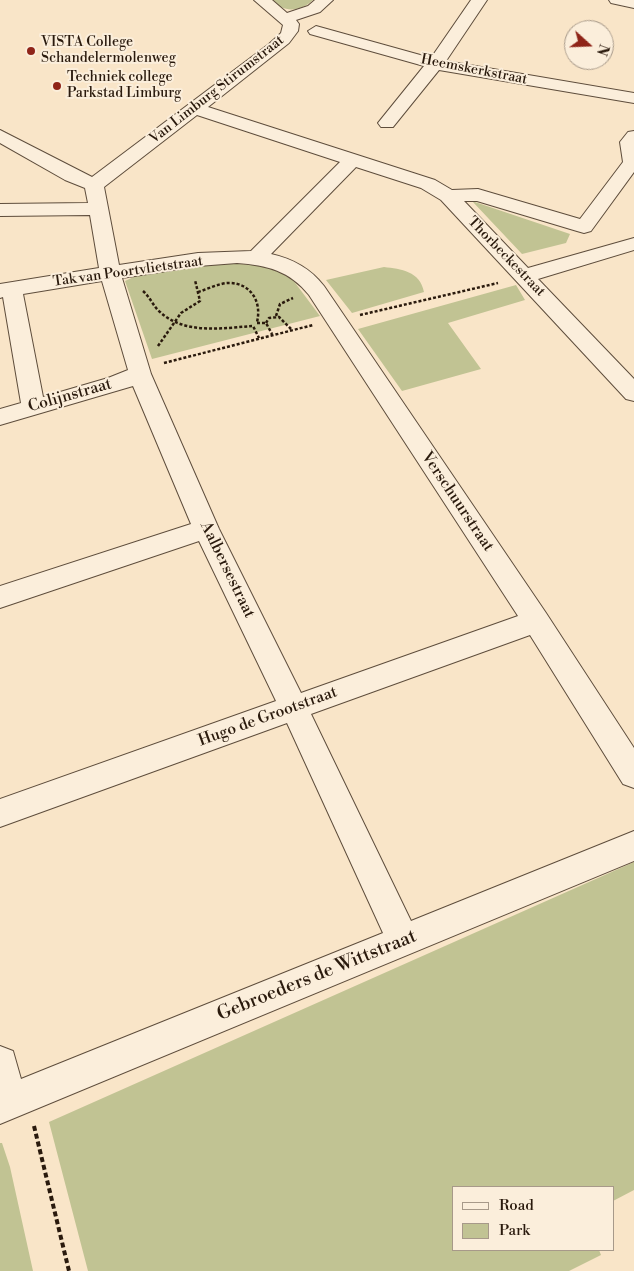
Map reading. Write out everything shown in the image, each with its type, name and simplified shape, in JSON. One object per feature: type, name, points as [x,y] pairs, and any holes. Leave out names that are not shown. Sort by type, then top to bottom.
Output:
[{"type":"street","points":[[262,0],[284,19]]},
{"type":"street","name":"Van Limburg Stirumstraat","points":[[284,19],[314,9],[324,0]]},
{"type":"street","points":[[387,123],[435,64],[479,0]]},
{"type":"street","points":[[617,0],[634,3]]},
{"type":"street","name":"Van Limburg Stirumstraat","points":[[97,197],[195,109],[276,48],[292,29],[291,24],[284,19]]},
{"type":"street","name":"Heemskerkstraat","points":[[316,31],[435,64],[634,98]]},
{"type":"street","name":"Thorbeckestraat","points":[[195,109],[428,184],[448,196],[634,393]]},
{"type":"street","points":[[0,135],[72,176],[97,197]]},
{"type":"street","points":[[448,196],[478,195],[584,228],[632,162],[629,142],[634,136]]},
{"type":"street","points":[[256,258],[352,160]]},
{"type":"street","points":[[0,210],[97,197]]},
{"type":"street","name":"Aalbersestraat","points":[[97,197],[111,282],[140,374],[206,529],[294,708],[403,940]]},
{"type":"street","points":[[525,276],[633,244]]},
{"type":"street","name":"Tak van Poortvlietstraat","points":[[6,290],[111,282],[190,261],[256,258]]},
{"type":"street","name":"Verschuurstraat","points":[[256,258],[289,267],[313,283],[336,321],[536,621],[634,774]]},
{"type":"street","points":[[6,290],[33,407]]},
{"type":"street","name":"Colijnstraat","points":[[0,417],[116,384],[140,374]]},
{"type":"street","points":[[0,597],[206,529]]},
{"type":"street","name":"Hugo de Grootstraat","points":[[0,813],[536,621]]},
{"type":"street","name":"Gebroeders de Wittstraat","points":[[5,1104],[634,846]]},
{"type":"street","points":[[0,1064],[5,1104]]},
{"type":"path","points":[[155,351],[175,321],[192,304],[200,300],[190,261]]},
{"type":"path","points":[[111,282],[146,292],[160,311],[175,321],[200,328],[253,326],[258,322],[260,307],[252,292],[243,286],[229,283],[198,292]]},
{"type":"path","points":[[266,323],[269,318],[276,316],[284,319],[291,329]]},
{"type":"path","points":[[258,322],[266,323]]},
{"type":"path","points":[[266,323],[272,334]]},
{"type":"path","points":[[253,326],[259,338]]},
{"type":"path","points":[[5,1104],[33,1122],[69,1271]]},
{"type":"green space","points":[[269,0],[313,0],[297,9],[286,9]]},
{"type":"green space","points":[[472,201],[570,234],[566,243],[522,254]]},
{"type":"green space","points":[[225,263],[270,266],[293,280],[320,316],[152,359],[125,281],[138,275]]},
{"type":"green space","points":[[384,267],[403,270],[414,275],[422,285],[424,292],[352,313],[326,280]]},
{"type":"green space","points":[[516,285],[525,300],[448,323],[481,369],[402,391],[358,329]]},
{"type":"green space","points":[[634,862],[634,1190],[614,1200],[614,1186],[452,1186],[452,1251],[599,1251],[601,1255],[569,1271],[88,1271],[49,1122]]},
{"type":"green space","points":[[0,1143],[2,1143],[10,1167],[33,1271],[0,1271]]},
{"type":"place","name":"VISTA College Schandelermolenweg","points":[[31,51]]},
{"type":"place","name":"Techniek college Parkstad Limburg","points":[[57,86]]}]
